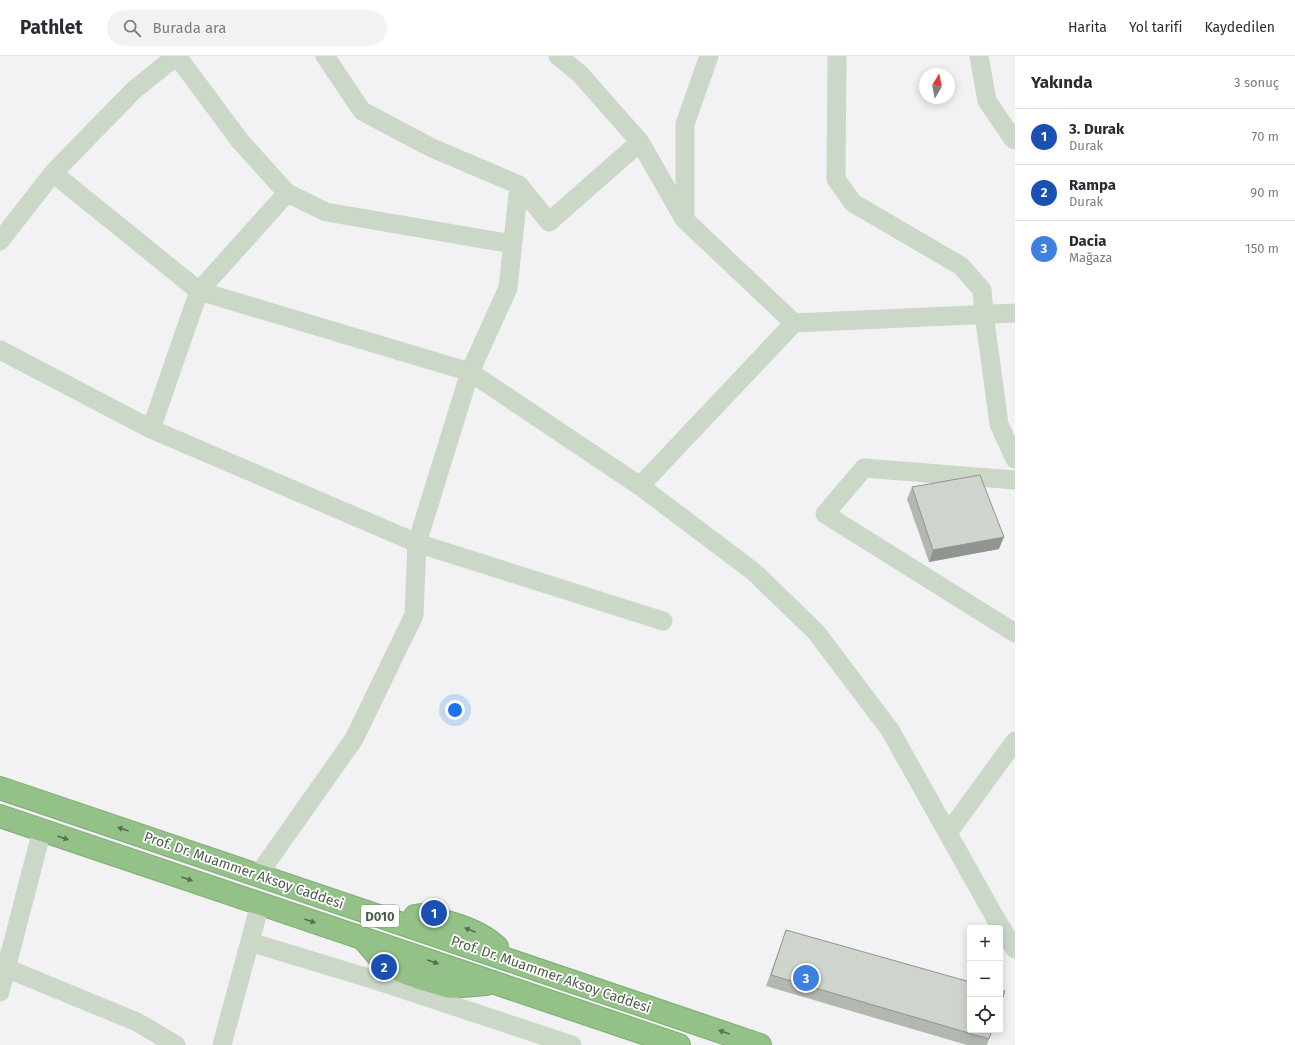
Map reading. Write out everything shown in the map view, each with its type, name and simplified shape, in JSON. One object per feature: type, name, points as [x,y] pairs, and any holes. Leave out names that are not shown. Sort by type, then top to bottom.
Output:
[{"type":"highway","name":"Prof. Dr. Muammer Aksoy Caddesi","points":[[0,788],[760,1045]]},
{"type":"highway","name":"Prof. Dr. Muammer Aksoy Caddesi","points":[[0,816],[679,1045]]},
{"type":"street","points":[[0,241],[53,173],[134,90],[177,56],[240,141],[287,193],[326,212],[512,244]]},
{"type":"street","points":[[325,56],[362,111],[432,148],[519,185],[549,222],[640,142]]},
{"type":"street","points":[[558,56],[580,74],[640,142],[685,220],[794,323]]},
{"type":"street","points":[[685,220],[685,124],[709,56]]},
{"type":"street","points":[[837,56],[836,179],[853,203],[961,266],[982,290],[999,424],[1015,459]]},
{"type":"street","points":[[979,56],[987,101],[1015,140]]},
{"type":"street","points":[[53,173],[199,291],[470,372],[640,486],[754,572],[816,632],[890,730],[948,833],[1006,921],[1015,949]]},
{"type":"street","points":[[258,875],[354,738],[414,615],[417,543],[470,372],[508,288],[519,185]]},
{"type":"street","points":[[151,429],[199,291],[287,193]]},
{"type":"street","points":[[640,486],[794,323],[1015,313]]},
{"type":"street","points":[[0,350],[151,429],[417,543],[663,621]]},
{"type":"street","points":[[1015,480],[864,468],[825,514],[1015,633]]},
{"type":"street","points":[[948,833],[1015,741]]},
{"type":"street","points":[[0,992],[42,830]]},
{"type":"street","points":[[222,1045],[260,904]]},
{"type":"street","points":[[250,942],[375,980],[572,1045]]},
{"type":"street","points":[[6,968],[137,1022],[176,1045]]},
{"type":"building","points":[[980,475],[1004,537],[933,550],[912,487]]},
{"type":"building","points":[[786,930],[967,981],[967,1033],[771,975]]},
{"type":"building","points":[[969,1033],[991,1033],[989,1039]]},
{"type":"place","name":"3. Durak","points":[[434,913]]},
{"type":"place","name":"Rampa","points":[[384,967]]},
{"type":"place","name":"Dacia","points":[[806,978]]}]
